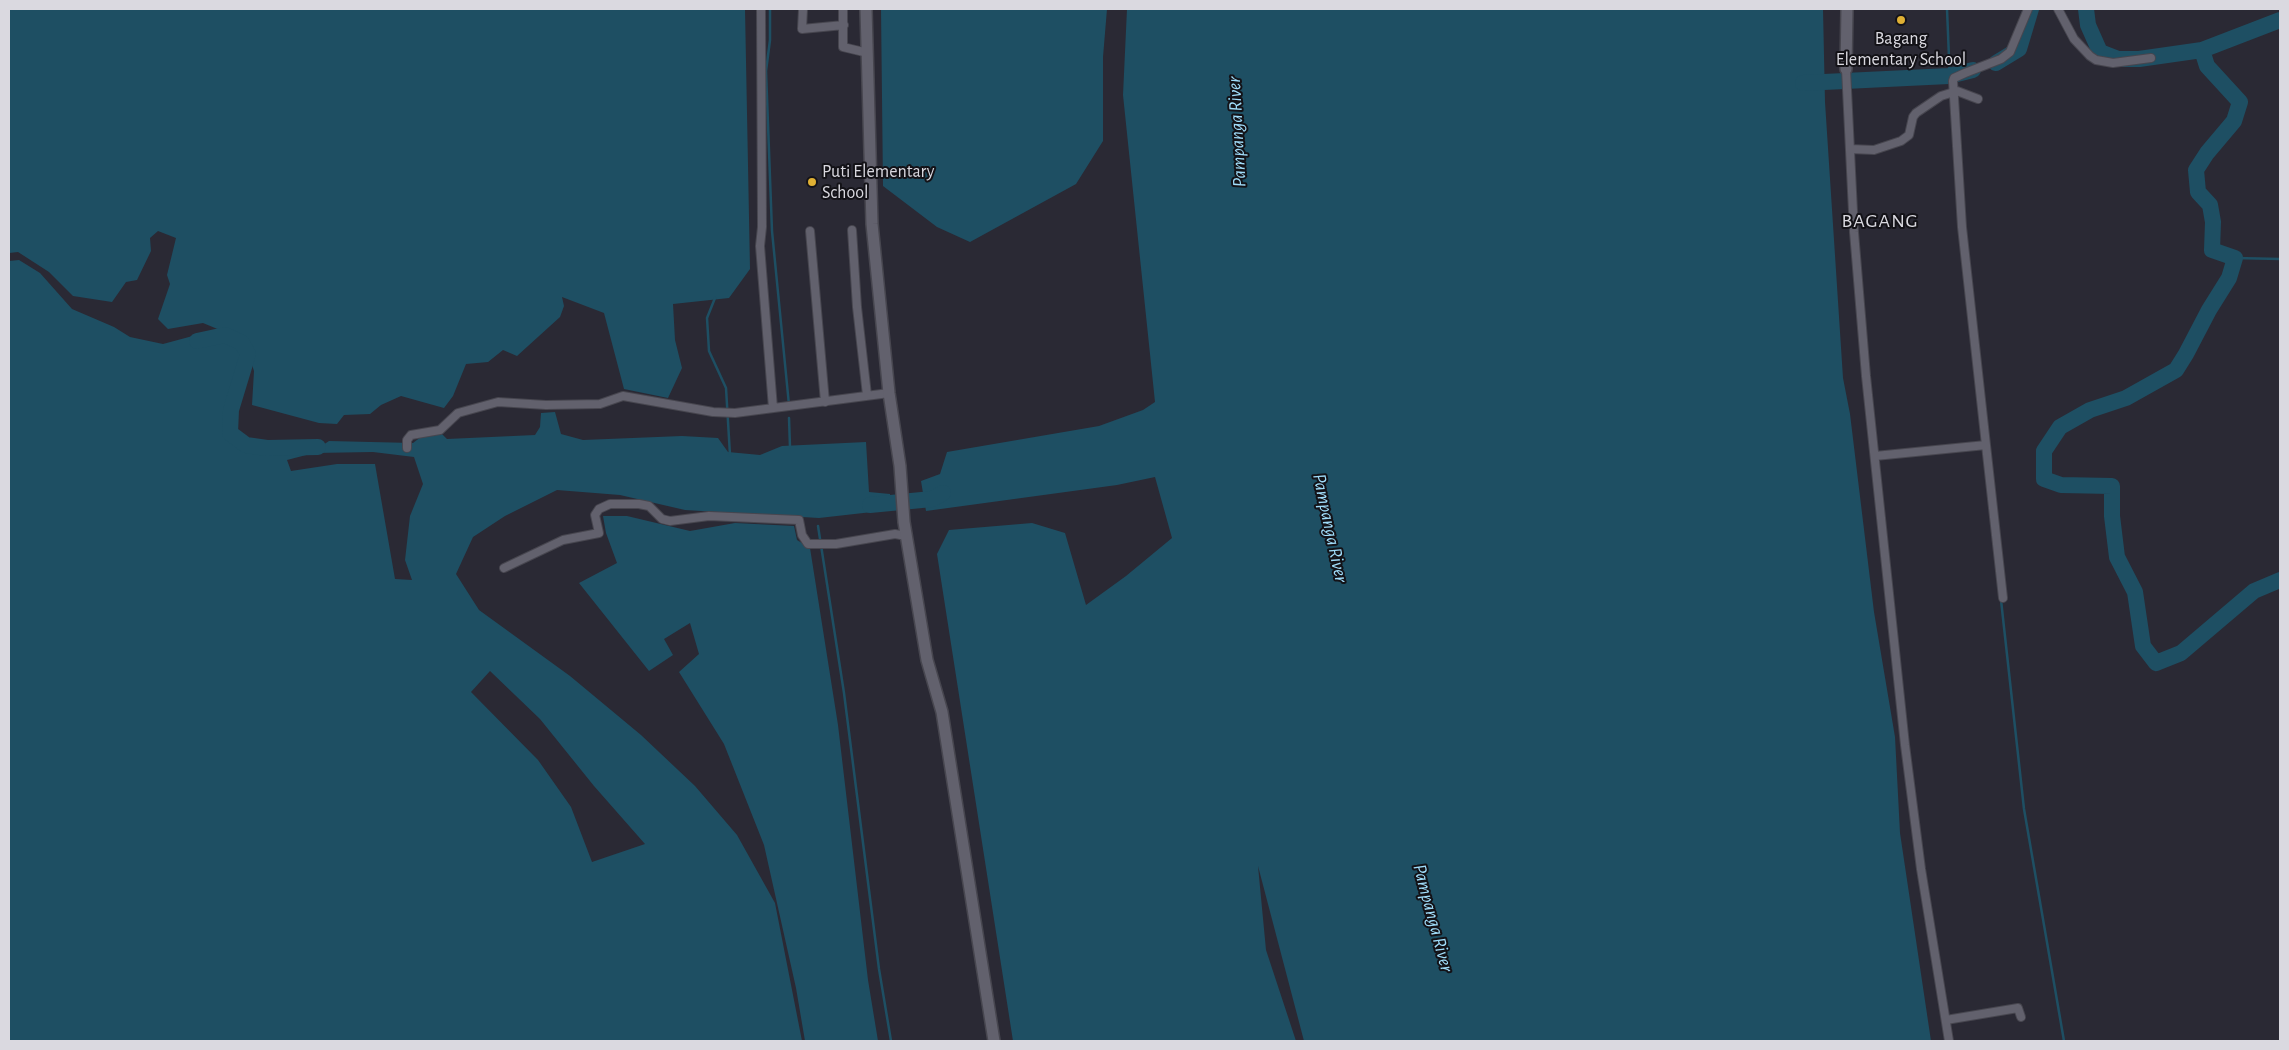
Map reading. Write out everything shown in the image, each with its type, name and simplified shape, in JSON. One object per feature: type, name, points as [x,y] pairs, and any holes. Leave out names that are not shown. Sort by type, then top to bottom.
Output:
[{"type":"street","points":[[761,9],[762,227],[760,246],[774,408]]},
{"type":"street","points":[[803,9],[802,29],[844,25]]},
{"type":"street","points":[[843,9],[843,47],[868,53]]},
{"type":"street","points":[[866,9],[872,224],[888,393],[900,466],[906,536],[927,660],[942,712],[994,1041]]},
{"type":"street","points":[[1847,9],[1846,69],[1854,242],[1875,456],[1906,755],[1921,869],[1949,1041]]},
{"type":"street","points":[[2003,598],[1981,446],[1962,227],[1954,78],[2001,59],[2010,52],[2028,9]]},
{"type":"street","points":[[2058,9],[2074,39],[2096,60],[2113,62],[2152,58]]},
{"type":"street","points":[[1850,149],[1874,150],[1901,141],[1909,135],[1913,117],[1916,113],[1941,96],[1954,91],[1978,99]]},
{"type":"street","points":[[852,230],[857,307],[867,395]]},
{"type":"street","points":[[810,231],[826,402]]},
{"type":"street","points":[[407,444],[411,435],[445,428],[458,413],[477,406],[498,402],[546,405],[600,404],[623,396],[713,412],[735,413],[888,393]]},
{"type":"street","points":[[1875,456],[1981,446]]},
{"type":"street","points":[[504,568],[563,540],[599,533],[595,515],[599,509],[610,504],[649,506],[662,519],[670,521],[709,516],[799,520],[802,536],[808,544],[826,544],[895,534],[906,536]]},
{"type":"street","points":[[1946,1020],[2018,1008],[2021,1017]]},
{"type":"water","points":[[9,9],[745,9],[750,269],[729,298],[673,304],[675,340],[682,368],[668,398],[624,389],[604,313],[562,297],[564,306],[560,317],[517,356],[503,350],[488,362],[466,364],[453,396],[444,408],[401,396],[381,405],[370,414],[344,415],[337,424],[319,423],[252,405],[254,371],[244,340],[203,323],[168,329],[158,319],[170,284],[167,275],[176,238],[158,231],[150,238],[151,251],[137,280],[126,282],[112,302],[73,296],[49,272],[18,252],[9,253]]},
{"type":"water","points":[[881,9],[1107,9],[1103,57],[1103,141],[1076,184],[970,242],[937,227],[883,186]]},
{"type":"water","name":"Pampanga River","points":[[1127,9],[1823,9],[1825,102],[1843,378],[1850,414],[1874,612],[1895,737],[1900,833],[1931,1041],[1304,1041],[1258,866],[1266,950],[1296,1041],[1013,1041],[937,554],[949,530],[1032,523],[1065,533],[1086,605],[1126,576],[1172,538],[1155,477],[1117,485],[926,511],[921,481],[940,474],[947,452],[1099,426],[1143,410],[1155,402],[1123,95]]},
{"type":"water","points":[[19,260],[40,273],[72,309],[114,327],[130,337],[163,344],[200,334],[233,338],[247,357],[230,403],[225,433],[241,447],[281,450],[323,445],[329,441],[413,443],[426,433],[440,432],[447,439],[535,435],[540,427],[541,413],[555,412],[561,434],[583,440],[682,436],[718,438],[728,452],[760,455],[782,446],[866,442],[869,492],[890,494],[890,510],[819,518],[685,510],[620,495],[557,490],[505,516],[473,537],[456,574],[479,610],[570,676],[641,735],[695,786],[737,835],[775,903],[802,1041],[9,1041],[9,261]],"holes":[[[373,452],[414,457],[423,484],[410,516],[405,560],[412,580],[395,579],[375,464],[337,464],[291,471],[287,460],[314,453]],[[490,671],[540,719],[594,786],[645,844],[592,862],[571,807],[538,760],[471,692]]]},
{"type":"water","points":[[603,516],[627,516],[690,531],[735,523],[794,526],[797,540],[810,548],[838,725],[868,980],[878,1041],[805,1041],[796,988],[764,845],[724,744],[679,672],[699,654],[690,623],[664,639],[673,655],[649,671],[579,583],[617,563],[606,533]]},
{"type":"waterway","points":[[770,9],[770,40],[766,71],[772,231],[789,405]]},
{"type":"waterway","points":[[1947,9],[1950,82]]},
{"type":"waterway","points":[[1996,63],[2019,49],[2031,9]]},
{"type":"waterway","points":[[2086,9],[2088,25],[2100,52],[2118,59],[2139,59],[2202,50],[2280,20]]},
{"type":"waterway","points":[[2202,50],[2207,66],[2240,102],[2234,121],[2207,153],[2196,170],[2198,192],[2210,205],[2213,222],[2212,250],[2235,258],[2229,278],[2176,370],[2126,398],[2090,410],[2060,427],[2044,451],[2044,479],[2061,485],[2112,486],[2112,516],[2117,557],[2135,592],[2143,646],[2156,663],[2181,653],[2254,591],[2280,580]]},
{"type":"waterway","points":[[1803,83],[1949,76],[1973,70]]},
{"type":"waterway","points":[[2235,258],[2280,259]]},
{"type":"waterway","points":[[715,298],[707,318],[709,351],[726,388],[730,455]]},
{"type":"waterway","points":[[197,341],[225,335],[242,343],[248,354],[231,410],[230,433],[246,445],[267,448],[318,447]]},
{"type":"waterway","points":[[789,418],[790,447]]},
{"type":"waterway","points":[[240,449],[246,445]]},
{"type":"waterway","points":[[870,505],[932,499],[943,493]]},
{"type":"waterway","points":[[818,526],[844,693],[879,969],[891,1041]]},
{"type":"waterway","points":[[2001,600],[2024,809],[2064,1041]]},
{"type":"place","name":"Bagang Elementary School","points":[[1901,20]]},
{"type":"place","name":"Puti Elementary School","points":[[812,182]]},
{"type":"district","name":"BAGANG","points":[[1880,221]]}]
